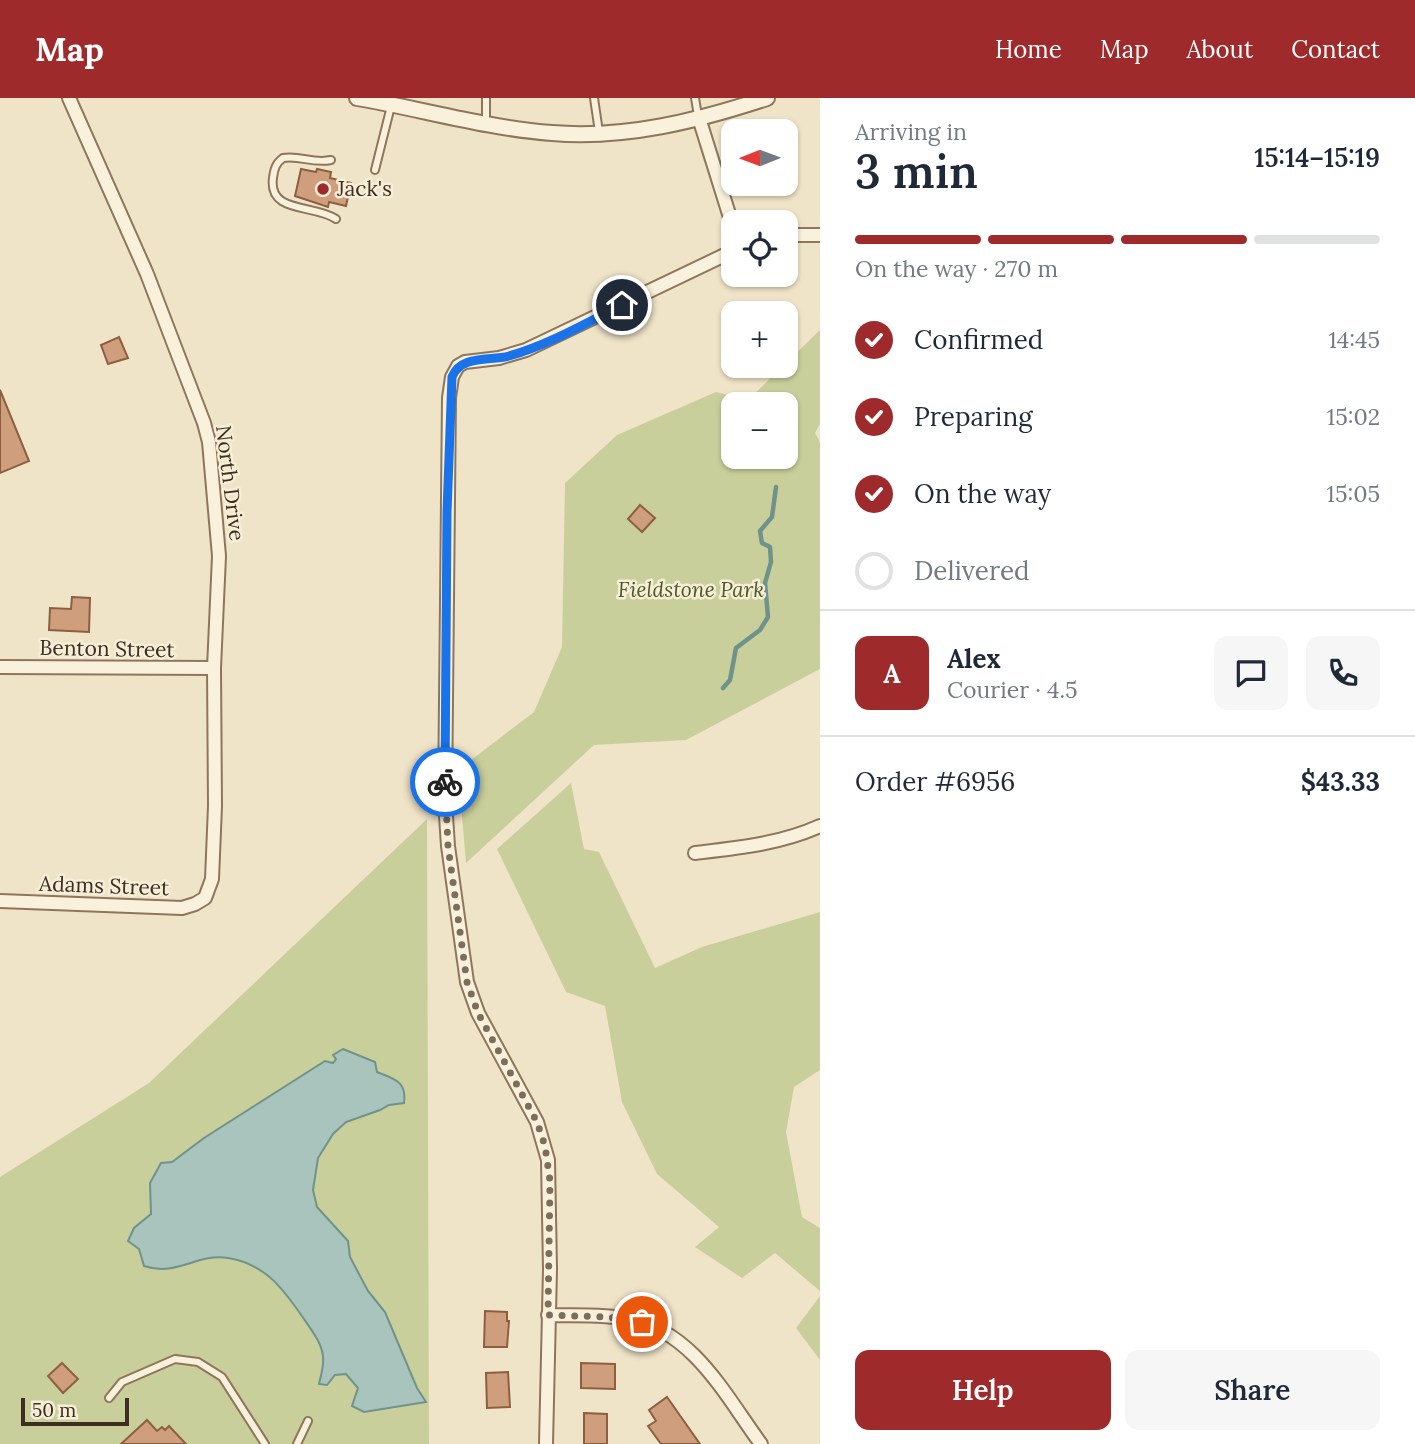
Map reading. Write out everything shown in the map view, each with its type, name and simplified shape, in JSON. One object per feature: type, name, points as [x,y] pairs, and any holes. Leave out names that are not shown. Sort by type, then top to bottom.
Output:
[{"type":"street","name":"North Drive","points":[[69,98],[146,274],[206,432],[213,470],[219,556],[215,668],[215,806],[212,879],[205,898]]},
{"type":"street","points":[[377,100],[486,124],[551,133],[599,134],[660,128],[766,98]]},
{"type":"street","points":[[699,118],[727,210]]},
{"type":"street","points":[[798,235],[820,235]]},
{"type":"street","points":[[546,1444],[550,1181],[545,1146],[537,1122],[472,998],[467,982],[448,846],[445,801],[447,532],[449,398],[452,377],[455,370],[465,362],[526,351],[721,257]]},
{"type":"street","name":"Benton Street","points":[[0,667],[215,668]]},
{"type":"street","points":[[695,853],[750,847],[785,839],[820,826]]},
{"type":"street","name":"Adams Street","points":[[0,901],[182,908],[205,898]]},
{"type":"street","points":[[548,1315],[629,1319],[656,1327],[678,1340],[699,1360],[761,1444]]},
{"type":"lane","points":[[486,98],[486,124]]},
{"type":"lane","points":[[594,98],[599,134]]},
{"type":"lane","points":[[695,98],[699,118]]},
{"type":"lane","points":[[375,170],[377,100]]},
{"type":"lane","points":[[331,160],[320,163],[294,157],[283,158],[274,169],[272,187],[273,193],[281,202],[328,214],[336,219]]},
{"type":"lane","points":[[109,1398],[122,1382],[159,1365],[175,1359],[198,1362],[213,1370],[227,1383],[265,1444]]},
{"type":"lane","points":[[297,1444],[308,1420]]},
{"type":"green space","name":"Fieldstone Park","points":[[820,330],[820,424],[815,433],[820,442],[820,669],[686,740],[594,745],[466,863],[458,770],[534,712],[562,647],[565,483],[617,435],[716,392],[721,393],[721,469],[798,469],[798,392],[756,392],[771,378],[798,378],[798,351]]},
{"type":"green space","points":[[571,783],[584,849],[599,852],[655,968],[702,947],[820,912],[820,1070],[794,1087],[786,1132],[802,1217],[820,1228],[820,1291],[775,1253],[742,1278],[695,1247],[719,1227],[657,1174],[622,1102],[605,1006],[566,992],[497,849]]},
{"type":"green space","points":[[427,819],[429,1444],[0,1444],[0,1177],[149,1083]]},
{"type":"green space","points":[[820,1296],[820,1360],[796,1328]]},
{"type":"water","points":[[343,1049],[375,1062],[377,1072],[398,1082],[403,1090],[404,1103],[389,1105],[346,1122],[333,1134],[318,1158],[313,1190],[317,1207],[348,1241],[350,1257],[368,1291],[385,1312],[417,1388],[426,1402],[364,1412],[352,1406],[358,1388],[346,1374],[335,1375],[327,1385],[319,1384],[323,1360],[319,1342],[289,1298],[263,1272],[241,1261],[217,1257],[167,1269],[156,1269],[144,1266],[139,1249],[128,1241],[134,1228],[151,1214],[150,1183],[161,1163],[172,1162],[204,1138],[325,1061],[333,1063],[336,1059],[333,1055]]},
{"type":"building","name":"Jack's","points":[[301,169],[331,172],[330,178],[351,183],[346,206],[329,202],[328,207],[295,196]]},
{"type":"building","points":[[119,337],[128,358],[108,364],[101,345]]},
{"type":"building","points":[[0,390],[29,461],[0,473]]},
{"type":"building","points":[[640,505],[655,518],[642,532],[628,519]]},
{"type":"building","points":[[72,597],[90,598],[89,632],[49,630],[50,608],[71,609]]},
{"type":"building","points":[[485,1311],[507,1312],[507,1347],[484,1347]]},
{"type":"building","points":[[62,1363],[78,1379],[63,1393],[48,1376]]},
{"type":"building","points":[[581,1363],[615,1364],[615,1389],[581,1388]]},
{"type":"building","points":[[508,1372],[510,1407],[487,1408],[486,1373]]},
{"type":"building","points":[[667,1397],[700,1444],[661,1444],[648,1426],[656,1421],[649,1410]]},
{"type":"building","points":[[584,1413],[607,1414],[607,1444],[584,1444]]},
{"type":"building","points":[[147,1420],[157,1431],[162,1427],[165,1430],[169,1426],[186,1444],[121,1444]]},
{"type":"waterway","points":[[723,688],[730,680],[736,648],[760,630],[768,617],[765,583],[771,562],[770,547],[762,543],[760,531],[772,517],[776,487]]},
{"type":"way so far","points":[[445,782],[448,846],[467,982],[478,1013],[537,1122],[548,1160],[548,1315],[608,1317],[642,1322]]},
{"type":"place","name":"Jack's","points":[[323,189]]},
{"type":"route","points":[[445,782],[447,512],[449,398],[452,377],[458,366],[465,362],[526,351],[622,305]]}]
